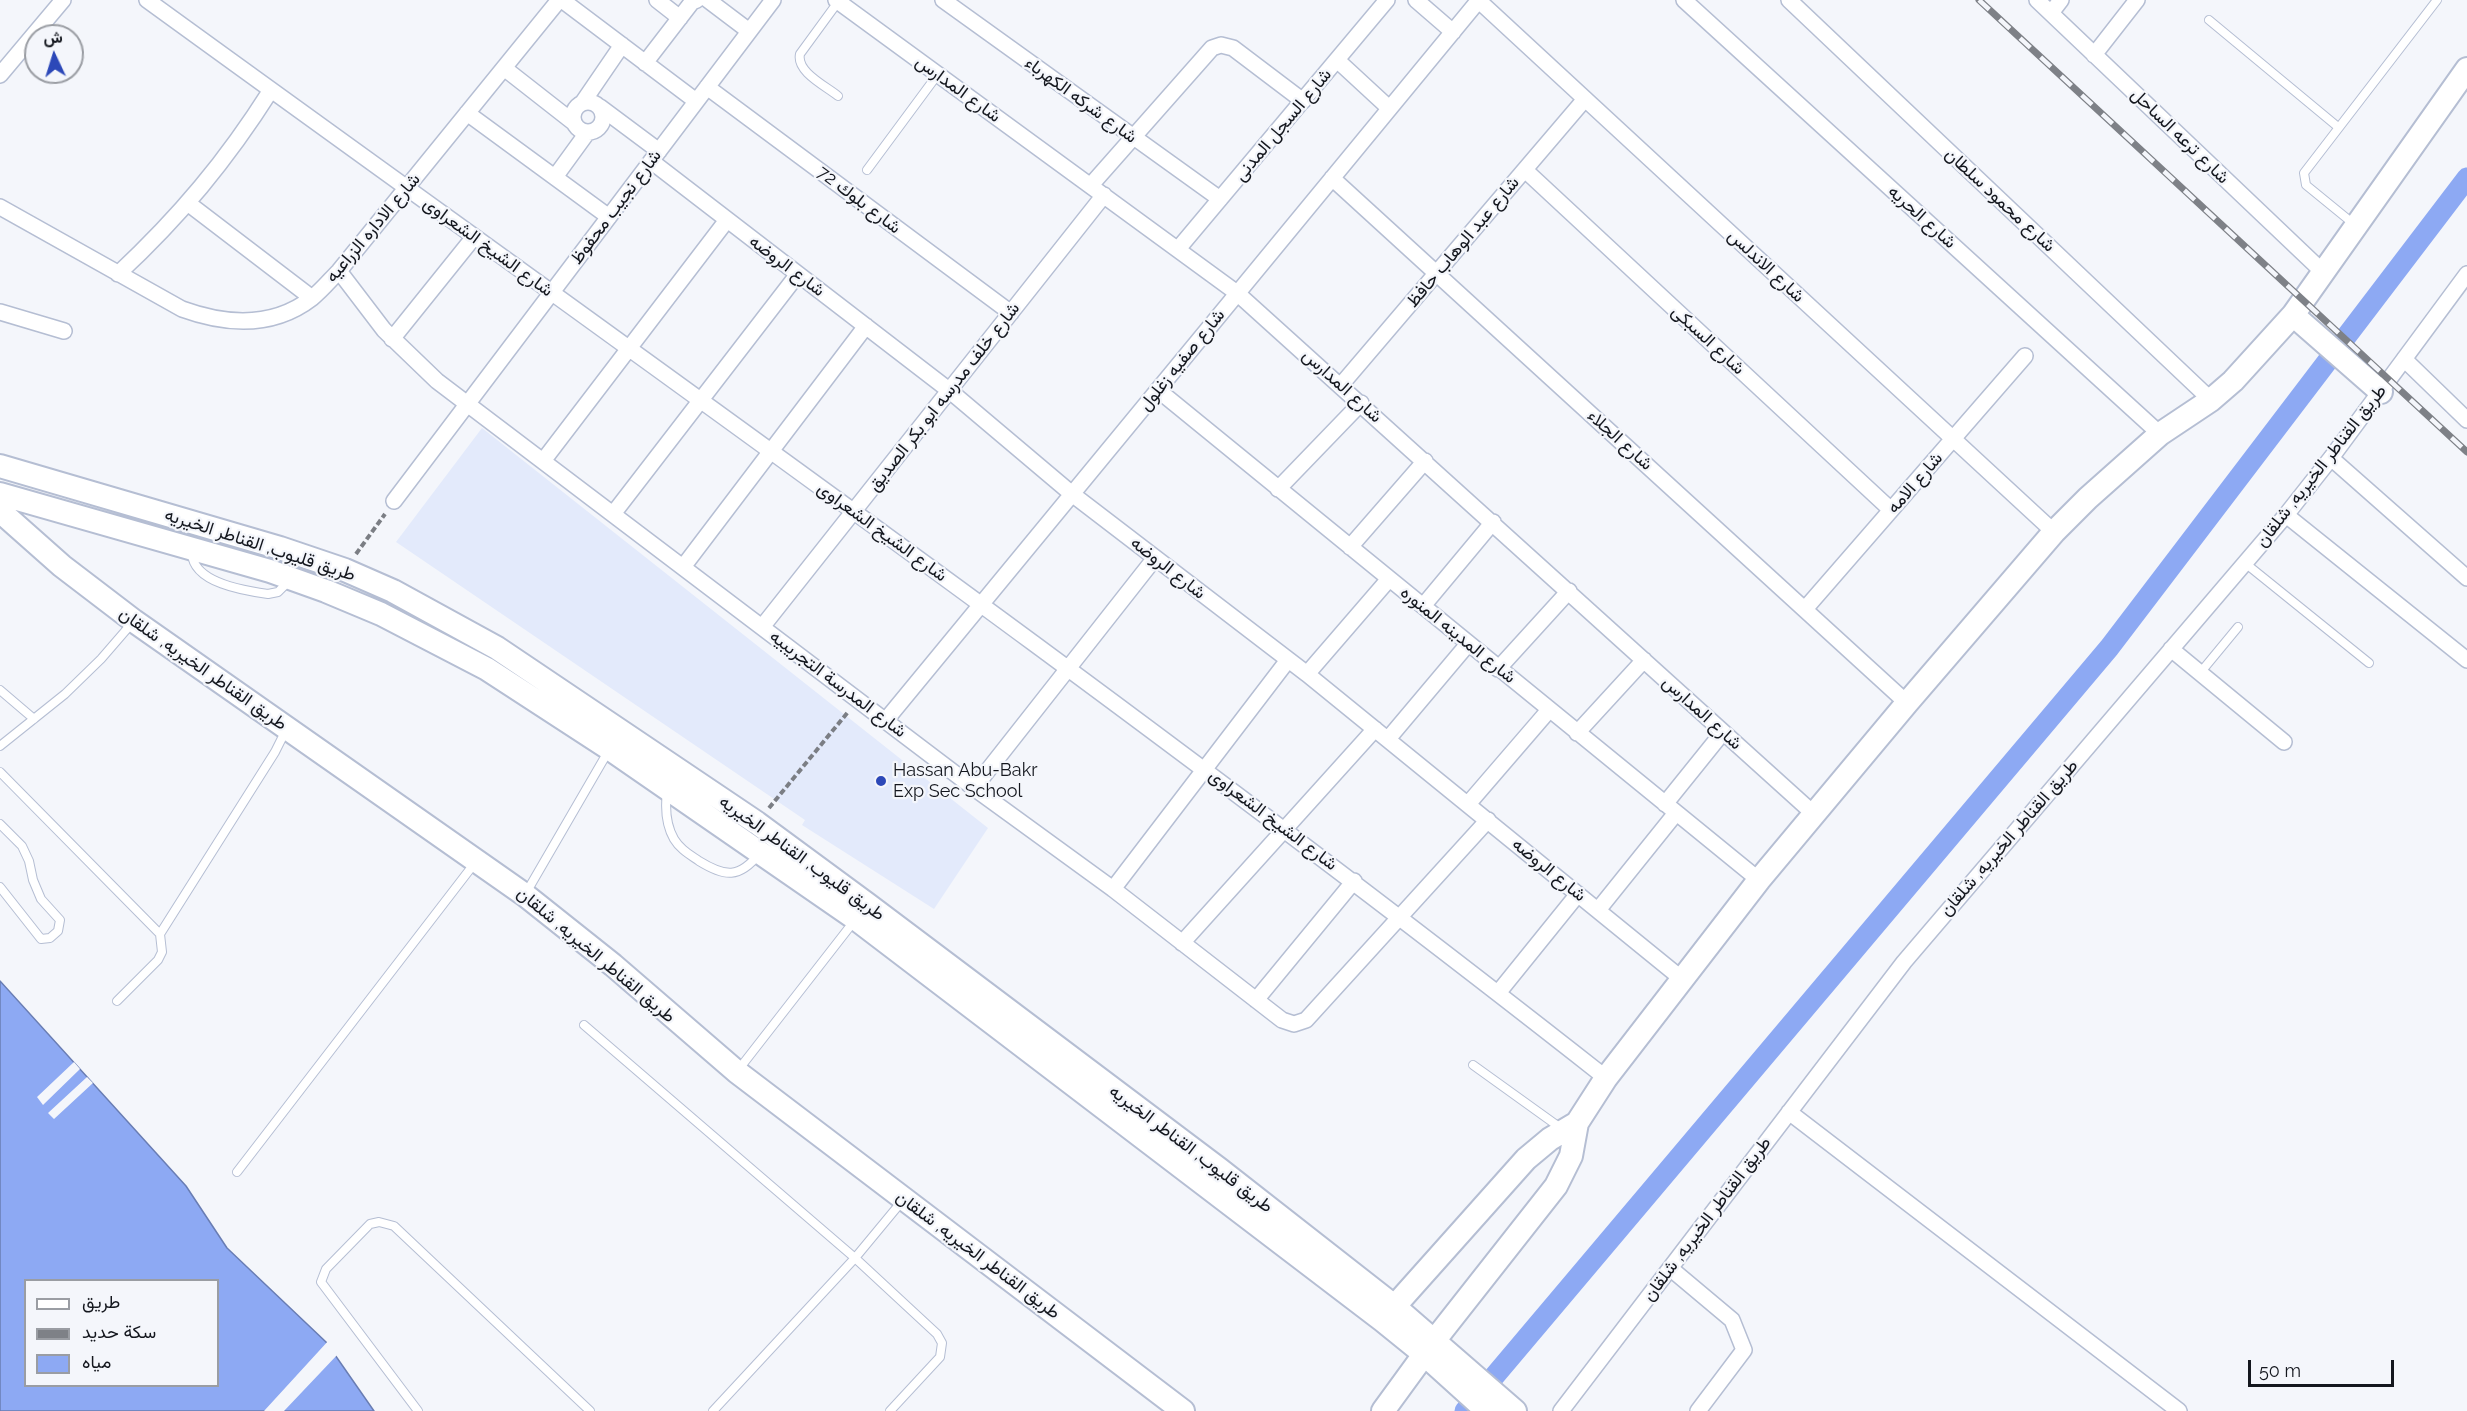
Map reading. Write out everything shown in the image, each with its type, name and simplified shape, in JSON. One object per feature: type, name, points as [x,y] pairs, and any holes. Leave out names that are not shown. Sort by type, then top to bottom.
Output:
[{"type":"street","points":[[0,75],[63,0]]},
{"type":"street","name":"شارع الشيخ الشعراوى","points":[[147,0],[981,604],[1285,828],[1606,1078]]},
{"type":"street","points":[[560,0],[696,101]]},
{"type":"street","name":"شارع الاداره الزراعيه","points":[[0,207],[182,309],[210,319],[240,322],[269,318],[312,298],[339,271],[560,0]]},
{"type":"street","points":[[657,0],[680,18]]},
{"type":"street","points":[[645,63],[692,2],[697,0]]},
{"type":"street","points":[[708,0],[749,31]]},
{"type":"street","name":"شارع نجيب محفوظ","points":[[394,501],[773,0]]},
{"type":"street","name":"شارع شركه الكهرباء","points":[[943,0],[1220,200]]},
{"type":"street","name":"شارع السجل المدنى","points":[[1178,249],[1387,0]]},
{"type":"street","points":[[1416,0],[1453,32]]},
{"type":"street","name":"شارع صفيه زغلول","points":[[886,720],[1479,0]]},
{"type":"street","name":"شارع الاندلس","points":[[1479,0],[2054,532]]},
{"type":"street","name":"شارع الحريه","points":[[1684,0],[2160,434]]},
{"type":"street","name":"شارع محمود سلطان","points":[[1789,0],[2211,400]]},
{"type":"street","name":"شارع ترعه الساحل","points":[[2037,0],[2324,273]]},
{"type":"street","points":[[2051,13],[2061,0]]},
{"type":"street","points":[[2094,55],[2137,0]]},
{"type":"street","name":"شارع المدارس","points":[[837,1],[1237,293],[1425,460],[1814,814]]},
{"type":"street","points":[[573,122],[574,110],[583,102],[622,45]]},
{"type":"street","points":[[1091,185],[1212,48],[1221,45],[1233,48],[1303,101]]},
{"type":"street","points":[[1337,60],[1389,108]]},
{"type":"street","points":[[504,68],[573,122],[581,131],[587,133]]},
{"type":"street","points":[[1388,1313],[1526,1159],[1570,1127],[1759,880],[1907,702],[2054,532],[2160,434],[2211,400],[2300,320],[2324,273],[2467,69]]},
{"type":"street","name":"شارع بلوك 72","points":[[707,87],[1011,313]]},
{"type":"street","points":[[118,274],[189,204],[219,168],[271,90]]},
{"type":"street","name":"شارع عبد الوهاب حافظ","points":[[1341,385],[1585,99]]},
{"type":"street","points":[[555,177],[587,133],[598,129],[602,124],[604,118],[600,107],[590,101],[583,102]]},
{"type":"street","name":"شارع الروضه","points":[[600,107],[727,220],[950,391],[1071,494],[1307,674],[1683,979]]},
{"type":"street","points":[[467,114],[609,217]]},
{"type":"street","name":"شارع السبكى","points":[[1524,170],[1891,510]]},
{"type":"street","name":"شارع الجلاء","points":[[1332,178],[1907,702]]},
{"type":"street","name":"شارع خلف مدرسه ابو بكر الصديق","points":[[762,627],[1104,195]]},
{"type":"street","points":[[189,204],[312,298]]},
{"type":"street","points":[[543,461],[727,220]]},
{"type":"street","points":[[392,339],[474,237]]},
{"type":"street","name":"شارع المدرسة التجريبيه","points":[[339,271],[392,339],[437,381],[1288,1023],[1294,1024],[1306,1020],[1488,820]]},
{"type":"street","points":[[613,514],[798,274]]},
{"type":"street","name":"طريق القناطر الخيريه, شلقان","points":[[1561,1411],[1904,962],[2286,515],[2381,392],[2467,274]]},
{"type":"street","points":[[0,312],[64,331]]},
{"type":"street","points":[[2300,320],[2381,392]]},
{"type":"street","points":[[683,567],[866,326]]},
{"type":"street","name":"شارع الامه","points":[[1804,609],[2025,356]]},
{"type":"street","points":[[2404,359],[2467,420]]},
{"type":"street","name":"شارع المدينه المنوره","points":[[1158,390],[1759,880]]},
{"type":"street","points":[[1278,489],[1361,403]]},
{"type":"street","points":[[2331,458],[2467,578]]},
{"type":"street","points":[[1350,547],[1425,460]]},
{"type":"street","name":"طريق قليوب, القناطر الخيريه","points":[[0,466],[280,548],[345,570],[393,591],[497,648],[615,739],[763,837],[1219,1169],[1502,1408]]},
{"type":"street","name":"طريق قليوب, القناطر الخيريه","points":[[0,494],[291,578],[381,614],[435,640],[615,739],[667,788],[763,837],[856,919],[1388,1313]]},
{"type":"street","name":"طريق القناطر الخيريه, شلقان","points":[[0,511],[62,566],[134,621],[525,894],[613,965],[737,1072],[1183,1411]]},
{"type":"street","points":[[2286,515],[2467,660]]},
{"type":"street","points":[[1422,606],[1493,522]]},
{"type":"street","points":[[192,549],[201,525]]},
{"type":"street","points":[[974,788],[1155,558]]},
{"type":"street","points":[[1307,674],[1389,579]]},
{"type":"street","points":[[1498,669],[1569,591]]},
{"type":"street","points":[[1388,739],[1468,644]]},
{"type":"street","points":[[2171,649],[2284,742]]},
{"type":"street","points":[[1113,889],[1288,660]]},
{"type":"street","points":[[1577,733],[1644,660]]},
{"type":"street","points":[[1468,804],[1549,710]]},
{"type":"street","points":[[1182,943],[1375,729]]},
{"type":"street","points":[[1599,910],[1723,732]]},
{"type":"street","points":[[1256,1000],[1354,881]]},
{"type":"street","points":[[1498,993],[1578,894]]},
{"type":"street","points":[[1790,1112],[2179,1411]]},
{"type":"street","points":[[1383,1411],[1429,1347],[1556,1186],[1571,1156],[1570,1127]]},
{"type":"street","points":[[1670,1268],[1732,1320],[1744,1350],[1698,1411]]},
{"type":"lane","points":[[2356,226],[2307,185],[2303,177],[2305,170],[2437,0]]},
{"type":"lane","points":[[837,1],[798,59],[802,68],[838,96]]},
{"type":"lane","points":[[2209,20],[2338,128]]},
{"type":"lane","points":[[867,170],[938,74]]},
{"type":"lane","points":[[2245,563],[2369,663]]},
{"type":"lane","points":[[0,746],[65,694],[94,666],[134,621]]},
{"type":"lane","points":[[2200,673],[2238,627]]},
{"type":"lane","points":[[0,690],[34,719]]},
{"type":"lane","points":[[160,934],[275,752],[287,728]]},
{"type":"lane","points":[[525,894],[615,739]]},
{"type":"lane","points":[[0,772],[160,934],[162,952],[158,960],[117,1001]]},
{"type":"lane","points":[[667,788],[668,822],[674,838],[682,850],[716,872],[731,874],[745,870],[763,837]]},
{"type":"lane","points":[[0,824],[26,854],[41,899],[60,920],[58,931],[50,938],[41,939],[0,887]]},
{"type":"lane","points":[[237,1172],[477,860]]},
{"type":"lane","points":[[737,1072],[856,919]]},
{"type":"lane","points":[[584,1025],[855,1258],[937,1334],[942,1343],[940,1356],[890,1411]]},
{"type":"lane","points":[[1473,1065],[1570,1127]]},
{"type":"lane","points":[[713,1411],[855,1258],[904,1199]]},
{"type":"lane","points":[[418,1411],[321,1282],[326,1269],[370,1224],[374,1223],[394,1226],[590,1411]]},
{"type":"path","points":[[345,570],[394,501]]},
{"type":"path","points":[[763,837],[858,699]]},
{"type":"shaded area","points":[[482,428],[988,828],[934,909],[802,825],[805,820],[396,542]]},
{"type":"water","points":[[0,981],[186,1186],[227,1248],[326,1342],[374,1411],[0,1411]]},
{"type":"pier","points":[[74,1062],[80,1069],[43,1105],[37,1097]]},
{"type":"pier","points":[[87,1077],[93,1083],[54,1119],[48,1113]]},
{"type":"pier","points":[[329,1340],[339,1353],[284,1411],[264,1411]]},
{"type":"waterway","points":[[1465,1411],[2109,648],[2467,178]]},
{"type":"railway","points":[[1979,0],[2467,452]]},
{"type":"place","name":"Hassan Abu-Bakr Exp Sec School","points":[[881,781]]}]
